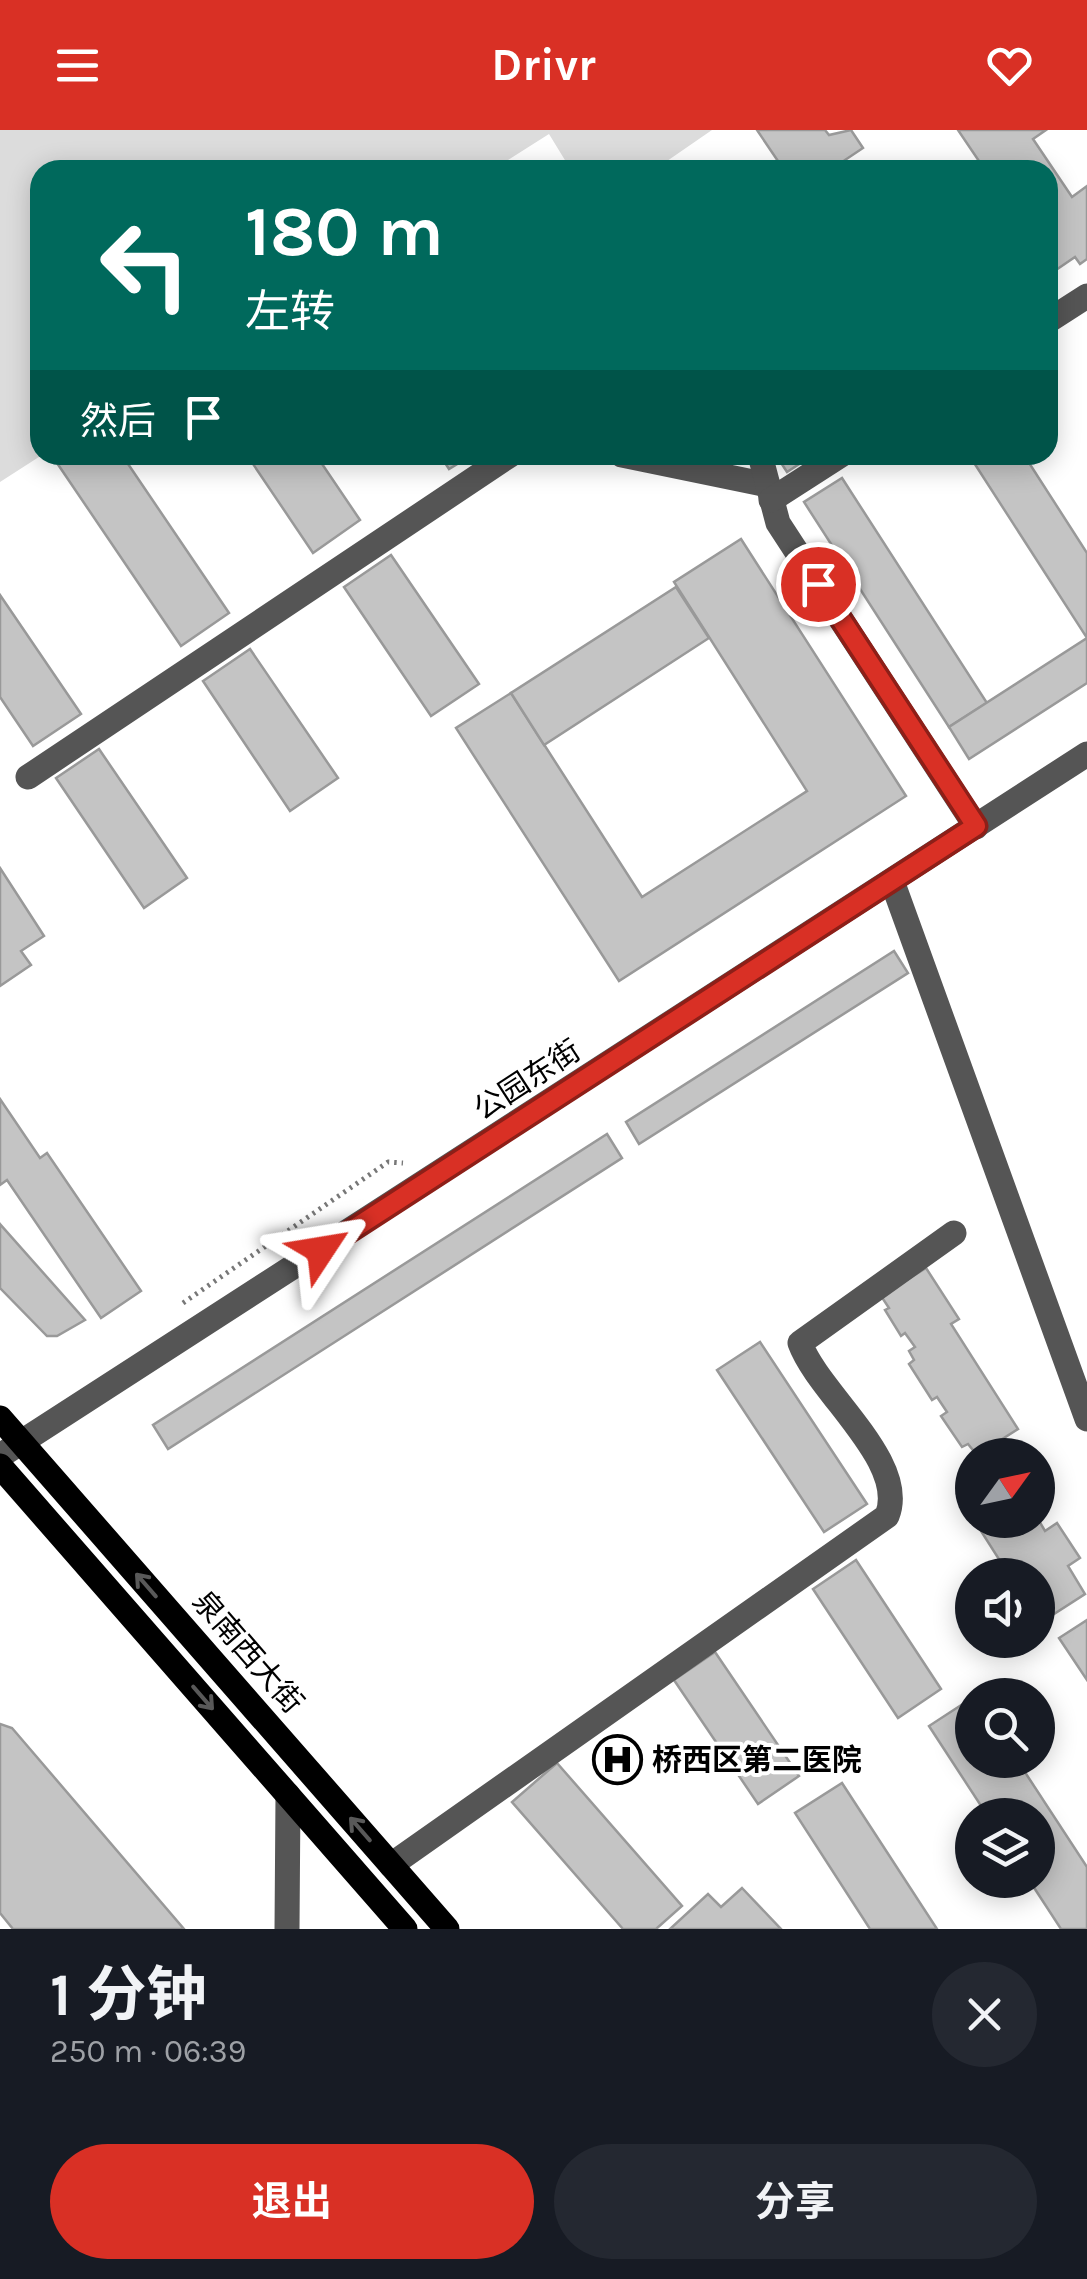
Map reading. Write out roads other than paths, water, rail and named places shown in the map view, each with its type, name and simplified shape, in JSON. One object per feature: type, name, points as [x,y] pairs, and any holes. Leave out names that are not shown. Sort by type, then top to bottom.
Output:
[{"type":"main road","name":"泉南西大街","points":[[0,1418],[10,1449],[447,1929]]},
{"type":"main road","points":[[0,1466],[405,1929]]},
{"type":"street","points":[[1058,315],[1087,296]]},
{"type":"street","points":[[28,778],[495,465]]},
{"type":"street","points":[[661,465],[770,493],[823,465]]},
{"type":"street","points":[[763,465],[778,523],[976,826]]},
{"type":"street","name":"公园东街","points":[[10,1449],[1087,754]]},
{"type":"street","points":[[892,881],[1087,1419]]},
{"type":"street","points":[[391,1865],[887,1516],[893,1501],[883,1467],[800,1342],[954,1233]]},
{"type":"street","points":[[287,1929],[288,1794]]},
{"type":"place","name":"桥西区第二医院","points":[[617,1760]]}]
